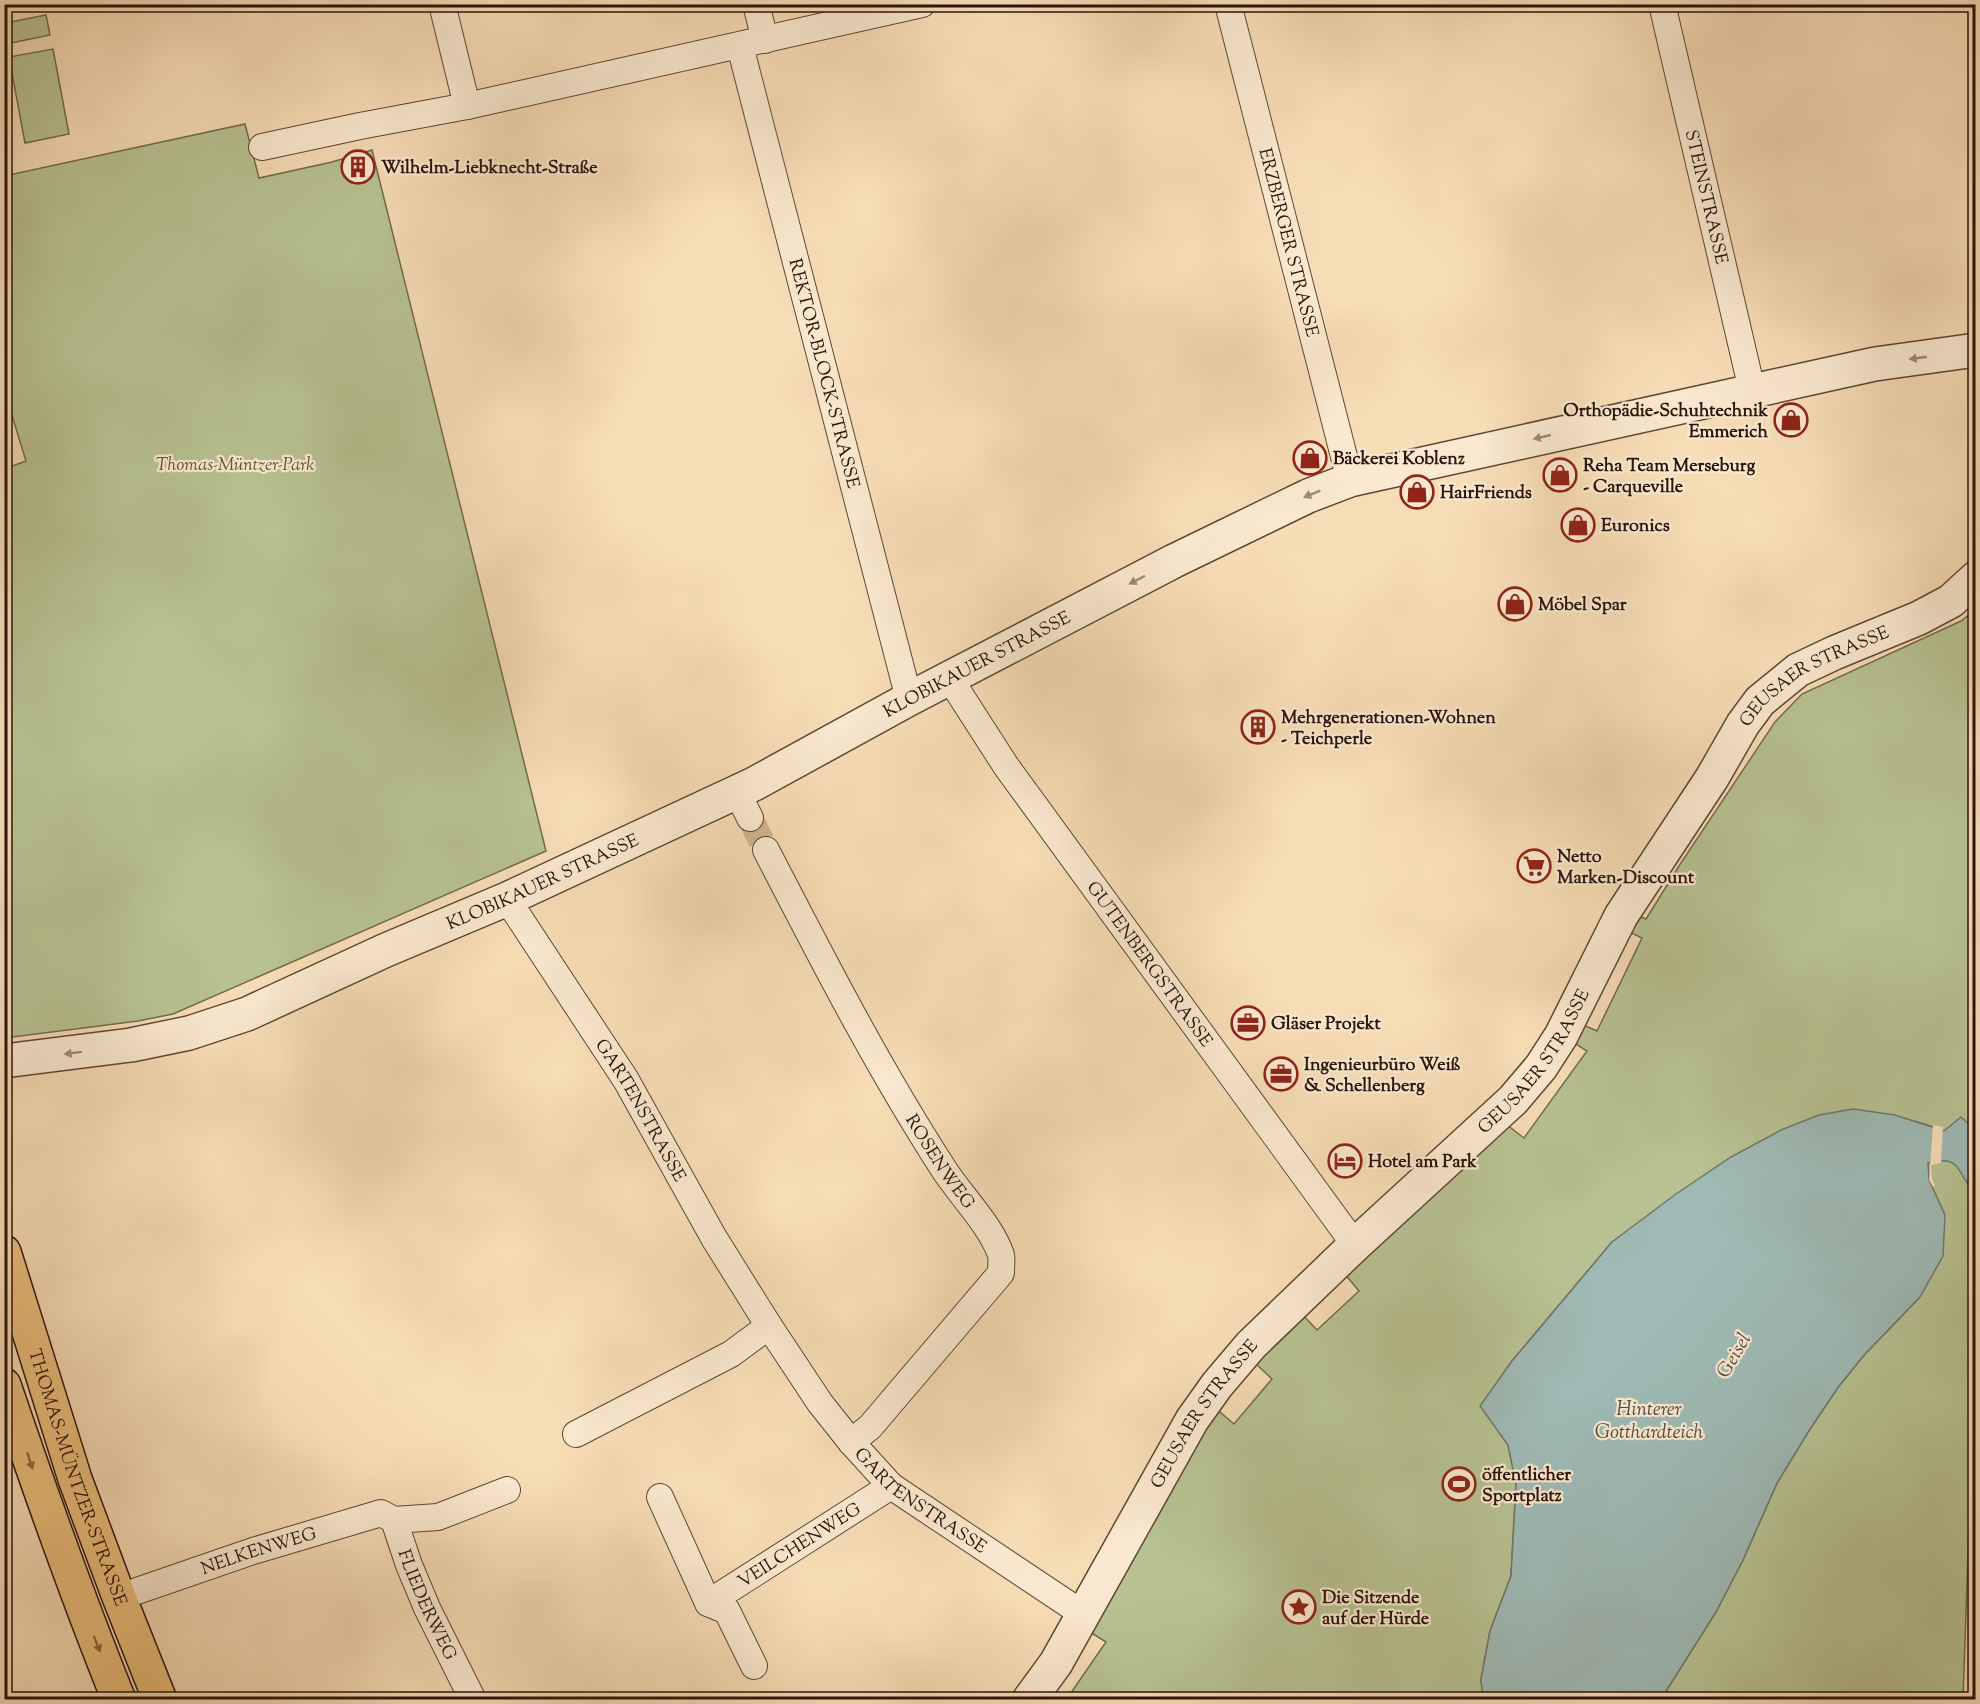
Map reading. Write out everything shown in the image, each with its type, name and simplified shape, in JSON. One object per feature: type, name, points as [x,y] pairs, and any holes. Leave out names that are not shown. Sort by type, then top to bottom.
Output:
[{"type":"main road","name":"THOMAS-MÜNTZER-STRASSE","points":[[4,1252],[75,1479],[160,1700]]},
{"type":"main road","points":[[4,1385],[57,1539],[119,1700]]},
{"type":"street","points":[[442,4],[467,106]]},
{"type":"street","points":[[756,4],[765,40]]},
{"type":"street","points":[[262,147],[467,106],[922,4]]},
{"type":"street","name":"ERZBERGER STRASSE","points":[[1228,4],[1350,480]]},
{"type":"street","name":"STEINSTRASSE","points":[[1662,4],[1752,390]]},
{"type":"street","name":"REKTOR-BLOCK-STRASSE","points":[[740,46],[909,699]]},
{"type":"street","name":"KLOBIKAUER STRASSE","points":[[4,1061],[131,1045],[189,1033],[247,1014],[386,950],[507,899],[743,805],[909,699],[1206,545],[1308,496],[1350,480],[1875,364],[1976,350]]},
{"type":"street","name":"GEUSAER STRASSE","points":[[1029,1700],[1056,1663],[1192,1420],[1217,1385],[1251,1345],[1354,1245],[1513,1100],[1541,1067],[1561,1036],[1621,916],[1760,701],[1798,670],[1919,618],[1951,601],[1976,578]]},
{"type":"street","name":"GUTENBERGSTRASSE","points":[[950,679],[1006,766],[1354,1245]]},
{"type":"street","name":"ROSENWEG","points":[[766,850],[841,994],[906,1111],[950,1180],[988,1230],[1002,1257],[1000,1273],[870,1427],[851,1442]]},
{"type":"street","name":"GARTENSTRASSE","points":[[507,899],[626,1080],[714,1238],[769,1326],[820,1403],[851,1442],[891,1486],[1083,1614]]},
{"type":"street","points":[[576,1434],[731,1354],[769,1326]]},
{"type":"street","name":"VEILCHENWEG","points":[[708,1603],[891,1486]]},
{"type":"street","name":"NELKENWEG","points":[[137,1591],[253,1551],[388,1517],[438,1517],[507,1490]]},
{"type":"street","points":[[660,1497],[708,1603]]},
{"type":"street","name":"FLIEDERWEG","points":[[388,1517],[427,1608],[473,1700]]},
{"type":"street","name":"VEILCHENWEG","points":[[708,1603],[727,1611],[754,1666]]},
{"type":"green space","points":[[46,15],[50,35],[6,44],[5,23]]},
{"type":"green space","points":[[53,49],[69,134],[25,143],[9,57]]},
{"type":"green space","name":"Thomas-Müntzer-Park","points":[[245,124],[259,178],[332,162],[372,150],[546,851],[173,1014],[138,1021],[5,1038],[4,469],[26,461],[5,393],[4,176]]},
{"type":"green space","points":[[1975,610],[1976,1324],[1963,1699],[1661,1699],[1716,1612],[1743,1560],[1777,1483],[1810,1429],[1839,1386],[1865,1354],[1920,1297],[1929,1180],[1928,1163],[1945,1131],[1915,1121],[1612,1242],[1512,1361],[1481,1406],[1508,1445],[1516,1484],[1511,1576],[1490,1631],[1481,1679],[1483,1699],[1066,1700],[1106,1642],[1087,1630],[1214,1407],[1234,1424],[1272,1379],[1254,1362],[1301,1313],[1317,1330],[1359,1291],[1344,1273],[1507,1125],[1524,1138],[1587,1051],[1571,1041],[1579,1023],[1597,1031],[1642,938],[1625,930],[1635,914],[1646,919],[1775,722],[1802,694],[1961,621]]},
{"type":"water","name":"Hinterer Gotthardteich","points":[[1853,1109],[1895,1115],[1944,1131],[1961,1117],[1975,1130],[1975,1179],[1967,1183],[1956,1166],[1948,1161],[1928,1163],[1929,1180],[1945,1215],[1943,1256],[1920,1297],[1865,1354],[1839,1386],[1810,1429],[1777,1483],[1743,1560],[1716,1612],[1661,1699],[1483,1699],[1481,1679],[1490,1631],[1511,1576],[1516,1484],[1508,1445],[1480,1406],[1512,1361],[1612,1242],[1676,1194],[1731,1157],[1781,1130],[1819,1115]]},
{"type":"pier","points":[[1933,1125],[1943,1127],[1941,1163],[1931,1165],[1935,1185],[1933,1187],[1929,1180]]},
{"type":"tunnel","points":[[750,818],[766,850]]},
{"type":"place","name":"Wilhelm-Liebknecht-Straße","points":[[358,167]]},
{"type":"place","name":"Orthopädie-Schuhtechnik Emmerich","points":[[1791,420]]},
{"type":"place","name":"Bäckerei Koblenz","points":[[1310,458]]},
{"type":"place","name":"Reha Team Merseburg - Carqueville","points":[[1560,475]]},
{"type":"place","name":"HairFriends","points":[[1417,492]]},
{"type":"place","name":"Euronics","points":[[1578,525]]},
{"type":"place","name":"Möbel Spar","points":[[1515,604]]},
{"type":"place","name":"Mehrgenerationen-Wohnen - Teichperle","points":[[1258,727]]},
{"type":"place","name":"Netto Marken-Discount","points":[[1534,866]]},
{"type":"place","name":"Gläser Projekt","points":[[1248,1023]]},
{"type":"place","name":"Ingenieurbüro Weiß & Schellenberg","points":[[1281,1074]]},
{"type":"place","name":"Hotel am Park","points":[[1345,1161]]},
{"type":"place","name":"öffentlicher Sportplatz","points":[[1459,1484]]},
{"type":"place","name":"Die Sitzende auf der Hürde","points":[[1299,1607]]},
{"type":"water label","name":"Geisel","points":[[1733,1355]]}]
